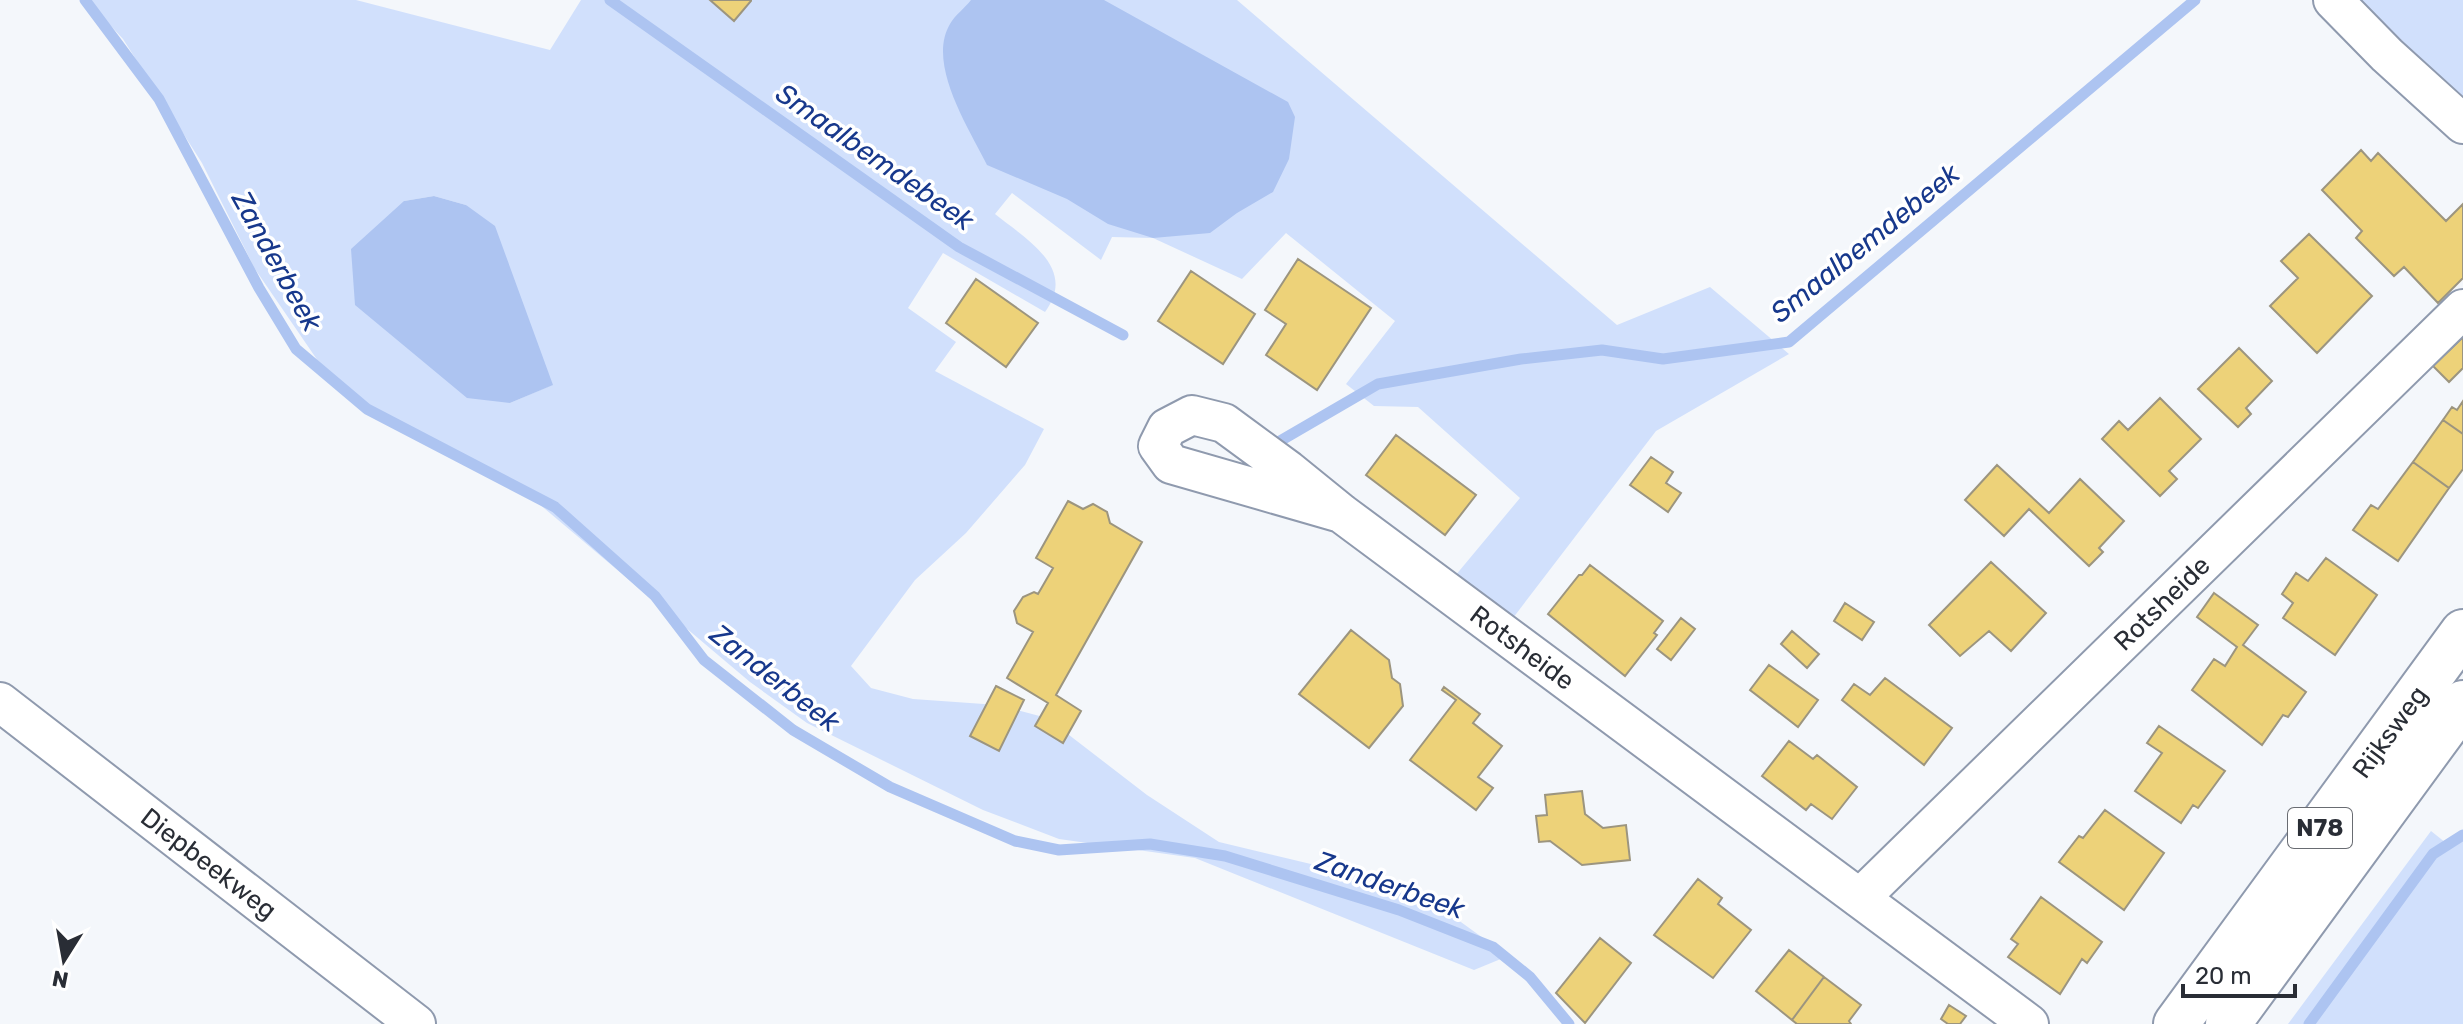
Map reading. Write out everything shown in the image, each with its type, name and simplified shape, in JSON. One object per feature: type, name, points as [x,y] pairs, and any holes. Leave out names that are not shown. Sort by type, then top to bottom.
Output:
[{"type":"main road","name":"Rijksweg","points":[[2176,1024],[2463,632]]},
{"type":"main road","name":"Rijksweg","points":[[2228,1024],[2463,703]]},
{"type":"street","points":[[2333,0],[2387,55],[2463,124]]},
{"type":"street","name":"Rotsheide","points":[[1860,898],[2463,309]]},
{"type":"street","name":"Rotsheide","points":[[1341,513],[2029,1024]]},
{"type":"street","name":"Diepbeekweg","points":[[0,702],[416,1024]]},
{"type":"shaded area","points":[[87,0],[356,0],[550,50],[581,0],[1237,0],[1617,325],[1710,287],[1789,354],[1656,431],[1513,618],[1455,576],[1520,498],[1418,407],[1374,406],[1346,384],[1395,321],[1286,233],[1242,279],[1153,238],[1112,237],[1101,260],[1012,193],[995,214],[1033,244],[1052,268],[1054,296],[1045,312],[943,253],[908,308],[956,342],[935,371],[1044,429],[1025,465],[966,533],[915,580],[851,666],[871,688],[913,699],[998,705],[1047,718],[1147,795],[1219,842],[1361,876],[1447,912],[1508,956],[1474,970],[1195,858],[1059,839],[983,810],[807,723],[750,682],[538,503],[357,399],[318,361],[255,269],[202,163],[123,39]],"holes":[[[434,196],[466,205],[552,385],[510,403],[404,201]]]},
{"type":"shaded area","points":[[971,0],[1104,0],[1288,102],[1295,117],[1289,159],[1273,192],[1210,233],[1153,238],[1108,224],[1067,199],[987,165],[961,116],[943,58],[944,40],[950,24]]},
{"type":"shaded area","points":[[2355,0],[2463,0],[2463,114]]},
{"type":"shaded area","points":[[434,196],[466,205],[495,226],[553,385],[510,403],[467,398],[355,305],[351,249],[404,201]]},
{"type":"shaded area","points":[[2431,831],[2451,847],[2463,840],[2463,1024],[2288,1024]]},
{"type":"building","points":[[710,0],[751,0],[751,1],[734,21]]},
{"type":"building","points":[[2361,150],[2371,161],[2378,153],[2446,221],[2463,204],[2463,278],[2438,303],[2404,267],[2394,276],[2356,238],[2362,231],[2322,190]]},
{"type":"building","points":[[2309,234],[2372,296],[2317,353],[2270,306],[2298,278],[2281,261]]},
{"type":"building","points":[[1298,259],[1371,308],[1317,390],[1266,355],[1286,324],[1265,310]]},
{"type":"building","points":[[1191,271],[1255,314],[1223,364],[1158,321]]},
{"type":"building","points":[[976,279],[1038,323],[1006,367],[946,323]]},
{"type":"building","points":[[2463,337],[2463,368],[2449,382],[2433,366]]},
{"type":"building","points":[[2239,348],[2272,381],[2246,408],[2251,414],[2238,427],[2198,389]]},
{"type":"building","points":[[2160,398],[2201,439],[2169,471],[2177,479],[2160,496],[2102,439],[2119,421],[2128,430]]},
{"type":"building","points":[[2463,401],[2463,434],[2443,420],[2452,407],[2457,410]]},
{"type":"building","points":[[2443,420],[2463,434],[2463,469],[2449,488],[2413,462]]},
{"type":"building","points":[[1396,435],[1476,495],[1445,535],[1366,475]]},
{"type":"building","points":[[1651,457],[1673,472],[1666,483],[1681,493],[1668,512],[1630,485]]},
{"type":"building","points":[[2413,462],[2449,488],[2398,561],[2353,530],[2371,505],[2378,509]]},
{"type":"building","points":[[1997,465],[2049,513],[2080,479],[2124,521],[2099,548],[2103,552],[2089,566],[2029,509],[2004,536],[1965,500]]},
{"type":"building","points":[[1068,501],[1083,509],[1093,504],[1107,512],[1110,523],[1142,542],[1056,695],[1081,711],[1063,743],[1035,726],[1048,703],[1007,678],[1033,632],[1017,623],[1014,611],[1023,597],[1034,592],[1038,594],[1053,568],[1036,558]]},
{"type":"building","points":[[2326,558],[2377,595],[2335,655],[2283,618],[2293,603],[2282,594],[2296,573],[2308,581]]},
{"type":"building","points":[[1991,562],[2046,613],[2011,651],[1989,631],[1960,656],[1929,625]]},
{"type":"building","points":[[1590,565],[1663,621],[1654,633],[1657,635],[1625,676],[1548,614]]},
{"type":"building","points":[[2214,593],[2258,625],[2243,645],[2306,692],[2288,717],[2283,715],[2262,745],[2192,690],[2214,659],[2225,666],[2237,647],[2197,617]]},
{"type":"building","points":[[1845,603],[1874,622],[1862,640],[1834,621]]},
{"type":"building","points":[[1681,618],[1695,629],[1671,660],[1657,649]]},
{"type":"building","points":[[1351,630],[1389,660],[1392,678],[1400,684],[1403,706],[1369,748],[1299,694]]},
{"type":"building","points":[[1792,631],[1819,654],[1807,668],[1781,644]]},
{"type":"building","points":[[1769,665],[1818,700],[1798,727],[1750,690]]},
{"type":"building","points":[[1885,678],[1952,728],[1924,765],[1842,700],[1854,684],[1870,695]]},
{"type":"building","points":[[996,686],[1024,700],[999,751],[970,736]]},
{"type":"building","points":[[1444,687],[1480,714],[1473,723],[1502,746],[1478,777],[1493,788],[1476,810],[1410,760],[1456,700],[1442,690]]},
{"type":"building","points":[[2159,726],[2225,771],[2198,808],[2193,805],[2181,823],[2135,791],[2162,753],[2147,743]]},
{"type":"building","points":[[1789,741],[1813,759],[1817,755],[1857,787],[1832,819],[1811,804],[1806,810],[1762,776]]},
{"type":"building","points":[[1582,791],[1585,814],[1603,828],[1626,825],[1630,860],[1582,865],[1550,841],[1539,842],[1536,816],[1547,815],[1545,795]]},
{"type":"building","points":[[2105,810],[2164,853],[2124,910],[2059,862]]},
{"type":"building","points":[[1698,879],[1722,898],[1718,904],[1751,930],[1713,978],[1654,935]]},
{"type":"building","points":[[2041,897],[2102,942],[2087,963],[2082,959],[2060,994],[2008,957],[2018,944],[2011,939]]},
{"type":"building","points":[[1600,938],[1631,963],[1585,1023],[1556,993]]},
{"type":"building","points":[[1789,950],[1824,977],[1792,1020],[1756,991]]},
{"type":"building","points":[[1824,977],[1861,1005],[1849,1021],[1851,1024],[1797,1024],[1792,1020]]},
{"type":"building","points":[[1949,1005],[1966,1016],[1960,1024],[1948,1024],[1941,1019]]},
{"type":"waterway","name":"Zanderbeek","points":[[85,0],[159,99],[259,288],[296,349],[367,409],[555,507],[655,596],[704,660],[793,730],[890,787],[1015,841],[1059,850],[1150,844],[1225,856],[1399,910],[1493,947],[1530,977],[1569,1024]]},
{"type":"waterway","name":"Smaalbemdebeek","points":[[610,0],[959,247],[1123,335]]},
{"type":"waterway","name":"Smaalbemdebeek","points":[[1280,441],[1378,384],[1521,359],[1602,350],[1663,359],[1789,342],[2195,0]]},
{"type":"waterway","points":[[2309,1024],[2433,854],[2463,835]]}]
